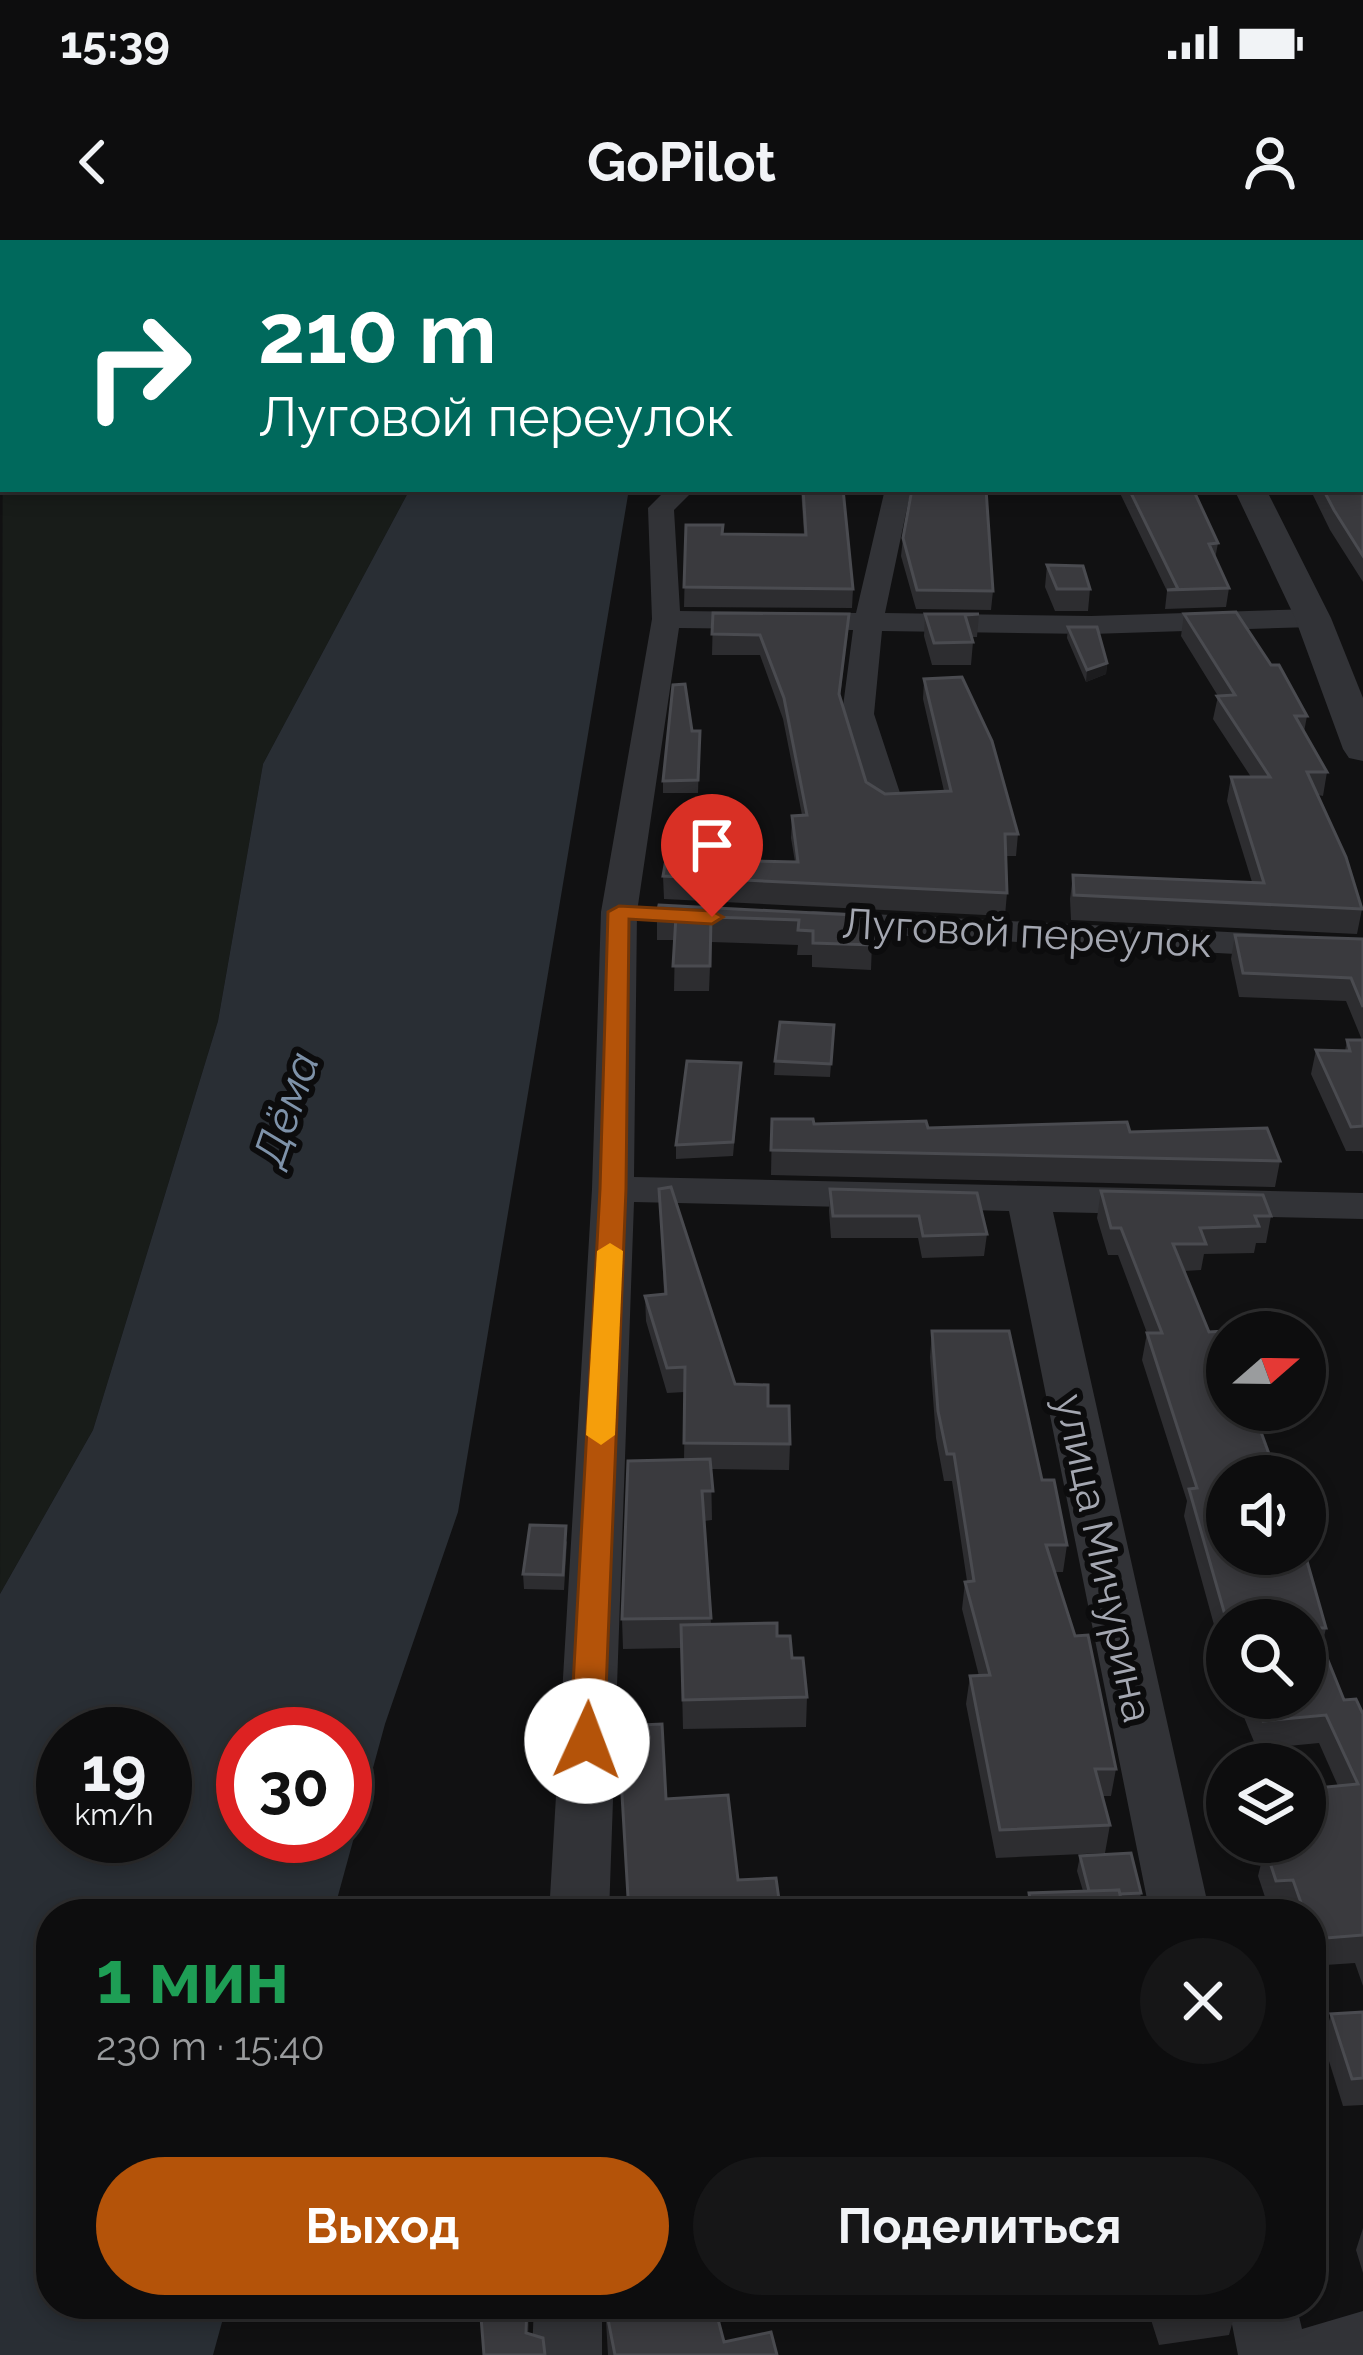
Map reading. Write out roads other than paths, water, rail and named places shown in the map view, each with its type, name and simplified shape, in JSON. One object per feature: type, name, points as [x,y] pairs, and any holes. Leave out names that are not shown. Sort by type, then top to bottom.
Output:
[{"type":"street","points":[[580,1899],[613,1189],[619,912],[666,619],[661,508],[679,492]]},
{"type":"street","points":[[886,802],[858,714],[868,620],[897,492]]},
{"type":"street","points":[[1251,492],[1313,618],[1363,749]]},
{"type":"street","points":[[666,619],[1091,625],[1313,618]]},
{"type":"street","points":[[619,912],[665,915]]},
{"type":"street","name":"Луговой переулок","points":[[782,921],[1363,950]]},
{"type":"street","points":[[613,1189],[1363,1206]]},
{"type":"street","name":"улица Мичурина","points":[[1029,1202],[1177,1899]]},
{"type":"street","points":[[566,2355],[567,2319]]},
{"type":"street","points":[[1265,2319],[1273,2355]]},
{"type":"street","points":[[1322,2355],[1363,2345]]},
{"type":"water","name":"Дёма","points":[[408,492],[628,492],[458,1512],[372,1772],[372,1707],[216,1707],[216,1863],[347,1863],[337,1899],[36,1899],[36,2319],[223,2319],[213,2355],[0,2355],[0,1594],[93,1430],[218,1021],[263,764]]}]
